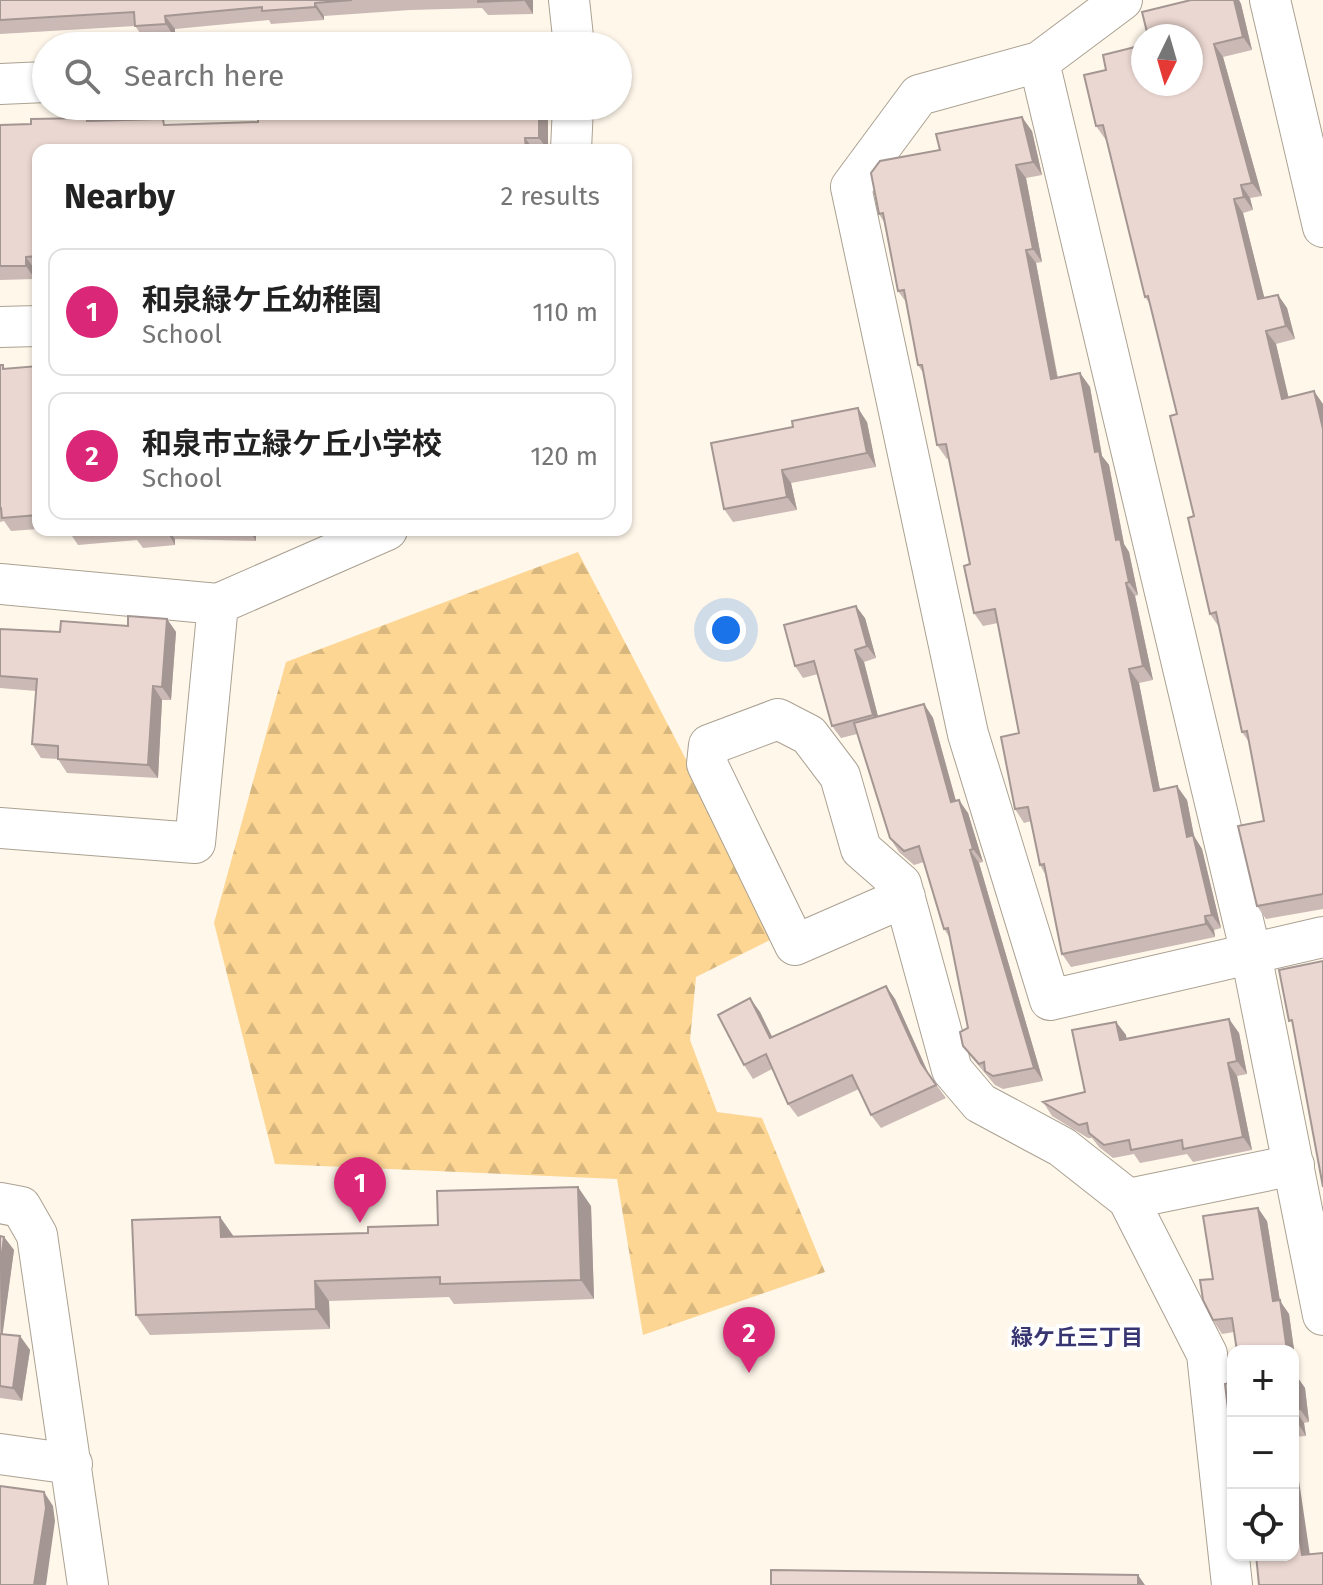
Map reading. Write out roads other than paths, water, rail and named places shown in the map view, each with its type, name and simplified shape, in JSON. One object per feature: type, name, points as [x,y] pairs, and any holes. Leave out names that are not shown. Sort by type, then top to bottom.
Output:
[{"type":"street","points":[[569,0],[572,32]]},
{"type":"street","points":[[1122,0],[1039,62],[919,95],[851,187],[968,734],[1050,1000],[1323,937]]},
{"type":"street","points":[[1270,0],[1323,227]]},
{"type":"street","points":[[1039,62],[1251,954],[1323,1315]]},
{"type":"street","points":[[0,84],[32,83]]},
{"type":"street","points":[[571,144],[572,120]]},
{"type":"street","points":[[0,327],[32,326]]},
{"type":"street","points":[[0,584],[218,604],[373,536]]},
{"type":"street","points":[[0,828],[195,843],[218,604]]},
{"type":"street","points":[[905,897],[795,945],[707,764],[709,745],[778,719],[809,735],[840,776],[861,849],[901,884],[905,897],[952,1070],[980,1103],[1062,1147],[1128,1199],[1207,1354],[1232,1585]]},
{"type":"street","points":[[1128,1199],[1294,1165]]},
{"type":"street","points":[[0,1203],[21,1207],[37,1235],[88,1585]]},
{"type":"street","points":[[0,1454],[72,1464]]},
{"type":"place","name":"和泉緑ケ丘幼稚園","points":[[360,1223]]},
{"type":"place","name":"和泉市立緑ケ丘小学校","points":[[749,1373]]},
{"type":"district","name":"緑ケ丘三丁目","points":[[1077,1337]]}]
